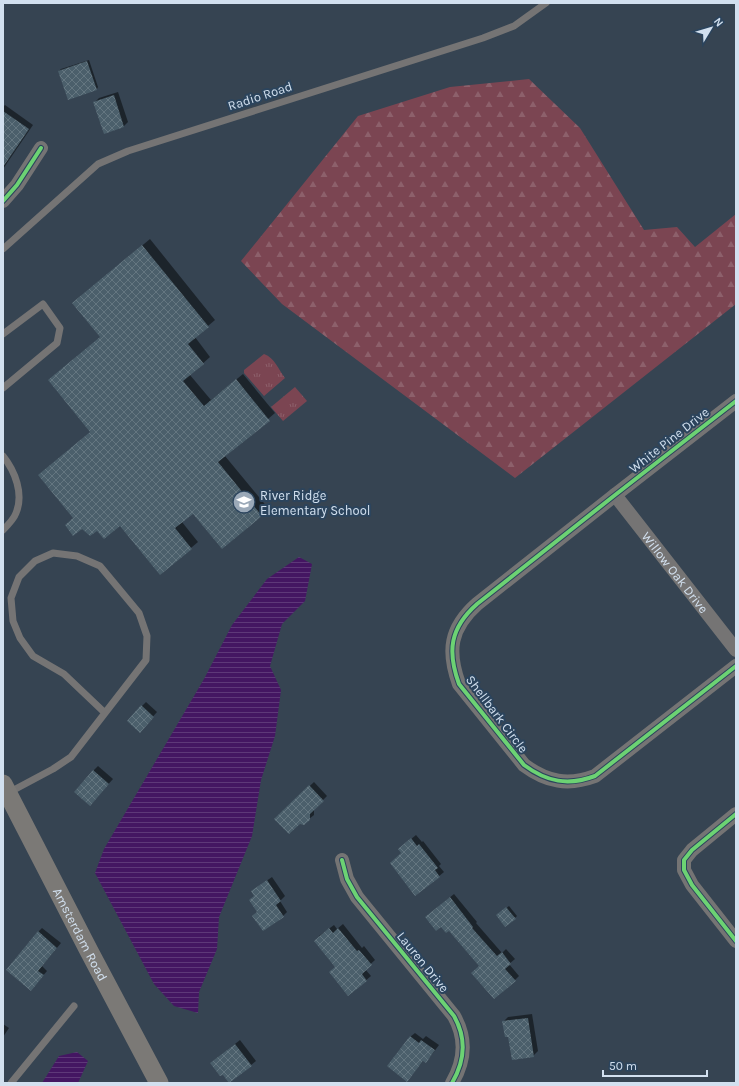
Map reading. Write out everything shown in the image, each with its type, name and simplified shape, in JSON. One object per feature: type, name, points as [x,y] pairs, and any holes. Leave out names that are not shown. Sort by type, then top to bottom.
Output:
[{"type":"main road","name":"Amsterdam Road","points":[[5,789],[159,1083]]},
{"type":"street","points":[[3,202],[17,185],[42,148]]},
{"type":"street","name":"White Pine Drive","points":[[615,495],[736,401]]},
{"type":"street","name":"Willow Oak Drive","points":[[615,495],[736,650]]},
{"type":"street","name":"Shellbark Circle","points":[[615,495],[467,613],[455,634],[452,647],[455,672],[459,684],[524,765],[534,773],[545,778],[571,782],[595,776],[736,666]]},
{"type":"street","points":[[736,814],[692,850],[684,860],[684,870],[692,885],[736,941]]},
{"type":"street","name":"Lauren Drive","points":[[342,860],[346,878],[357,897],[458,1023],[463,1040],[463,1049],[460,1068],[452,1083]]},
{"type":"lane","name":"Radio Road","points":[[3,249],[98,164],[110,158],[128,150],[483,38],[514,26],[546,3]]},
{"type":"lane","points":[[3,334],[43,304],[60,328],[56,343],[3,388]]},
{"type":"lane","points":[[3,456],[8,462],[16,479],[19,497],[16,513],[3,530]]},
{"type":"lane","points":[[5,789],[53,770],[71,757],[146,660],[147,636],[139,613],[100,566],[77,556],[53,553],[35,561],[19,577],[11,598],[13,621],[20,638],[33,656],[64,674],[105,713]]},
{"type":"lane","points":[[10,1083],[74,1006]]},
{"type":"green space","points":[[529,79],[580,128],[644,230],[677,227],[695,247],[736,214],[736,304],[515,478],[282,304],[241,261],[358,116],[450,87]]},
{"type":"green space","points":[[264,354],[274,361],[285,378],[264,396],[244,373],[244,370]]},
{"type":"green space","points":[[295,387],[307,401],[283,421],[271,407]]},
{"type":"shaded area","points":[[299,557],[312,564],[305,601],[282,624],[270,666],[281,690],[275,736],[261,780],[252,836],[219,917],[217,949],[199,992],[198,1013],[174,1006],[154,984],[95,873],[104,849],[204,679],[232,625],[267,579]]},
{"type":"shaded area","points":[[77,1052],[88,1061],[78,1083],[42,1083],[59,1056]]},
{"type":"building","points":[[87,61],[97,90],[68,100],[58,71]]},
{"type":"building","points":[[114,95],[124,127],[104,134],[93,102]]},
{"type":"building","points":[[3,111],[29,129],[3,167]]},
{"type":"building","name":"River Ridge Elementary School","points":[[142,245],[209,327],[188,344],[204,364],[183,381],[204,406],[236,379],[270,421],[218,462],[262,516],[222,549],[193,514],[175,528],[192,549],[160,575],[120,526],[104,539],[97,531],[90,536],[82,529],[73,536],[65,525],[73,518],[38,475],[90,432],[48,380],[100,337],[72,303]]},
{"type":"building","points":[[141,705],[154,717],[140,733],[127,721]]},
{"type":"building","points":[[93,770],[109,784],[90,806],[74,792]]},
{"type":"building","points":[[309,785],[324,801],[310,814],[310,820],[304,825],[300,824],[289,834],[274,819]]},
{"type":"building","points":[[411,838],[417,846],[419,844],[438,868],[435,870],[440,877],[415,896],[390,863],[401,853],[398,849]]},
{"type":"building","points":[[267,880],[281,901],[276,905],[284,917],[263,931],[252,916],[257,912],[249,900],[254,896],[251,891]]},
{"type":"building","points":[[450,897],[473,927],[472,928],[497,956],[502,952],[511,964],[505,969],[516,981],[494,999],[471,973],[479,966],[449,931],[446,933],[441,927],[436,931],[425,917]]},
{"type":"building","points":[[506,907],[516,919],[505,927],[496,915]]},
{"type":"building","points":[[329,928],[333,933],[338,928],[357,951],[359,950],[372,965],[362,974],[367,981],[348,996],[329,972],[335,967],[314,941]]},
{"type":"building","points":[[38,931],[57,948],[38,971],[44,975],[31,991],[6,970]]},
{"type":"building","points":[[528,1018],[534,1057],[512,1060],[508,1037],[505,1037],[502,1021]]},
{"type":"building","points":[[410,1036],[419,1043],[421,1040],[435,1050],[426,1063],[423,1061],[407,1082],[387,1066]]},
{"type":"building","points":[[235,1044],[252,1066],[229,1083],[223,1075],[220,1076],[210,1063]]},
{"type":"cycle path","points":[[3,201],[17,185],[41,148]]},
{"type":"cycle path","points":[[736,401],[477,604],[468,613],[456,631],[452,651],[455,672],[459,684],[524,765],[549,779],[558,781],[576,781],[595,776],[736,666]]},
{"type":"cycle path","points":[[736,814],[692,850],[684,860],[684,870],[692,885],[736,941]]},
{"type":"cycle path","points":[[342,860],[347,879],[357,897],[454,1016],[461,1033],[463,1050],[460,1066],[452,1083]]},
{"type":"place","name":"River Ridge Elementary School","points":[[244,502]]}]
